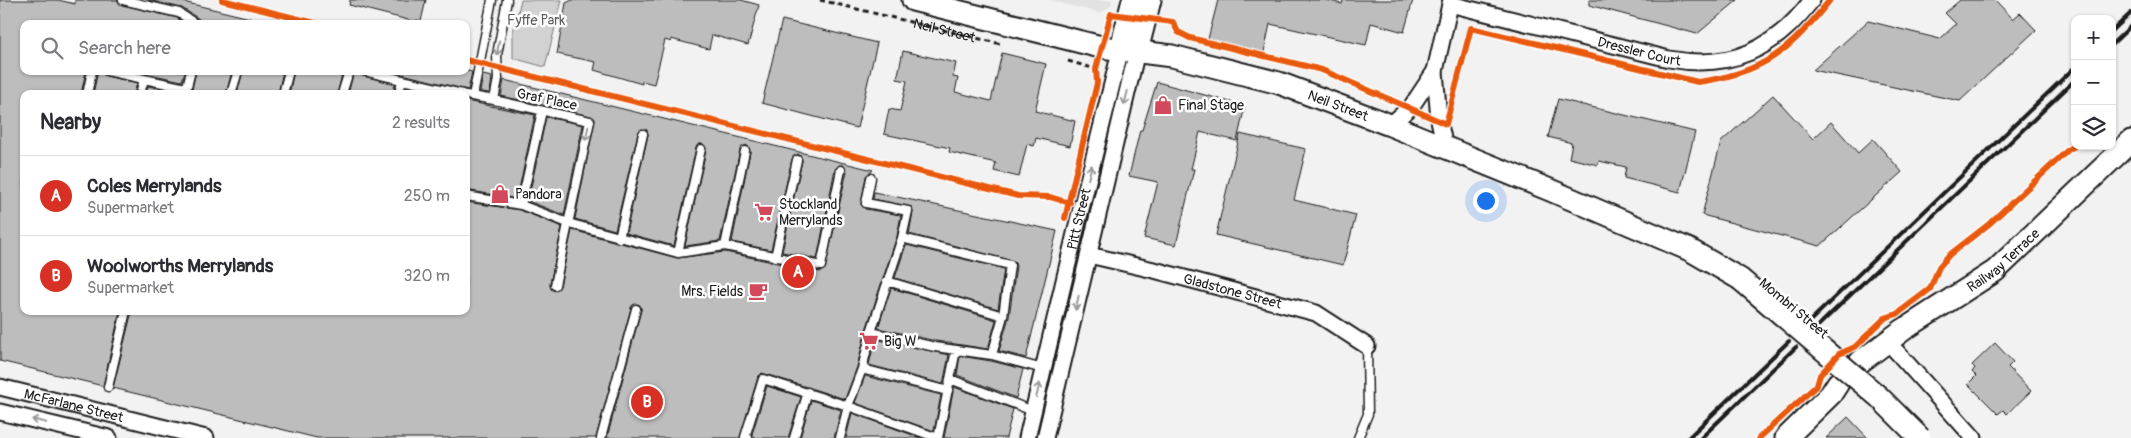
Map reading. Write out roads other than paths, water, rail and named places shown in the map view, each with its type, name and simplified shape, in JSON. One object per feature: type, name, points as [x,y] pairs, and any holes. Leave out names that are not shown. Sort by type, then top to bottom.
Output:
[{"type":"main road","name":"Neil Street","points":[[913,0],[1120,49],[1172,56],[1279,83],[1390,125],[1550,190],[1690,250],[1740,279]]},
{"type":"main road","name":"Pitt Street","points":[[1120,49],[1133,0]]},
{"type":"main road","name":"Pitt Street","points":[[1120,49],[1150,0]]},
{"type":"main road","name":"Railway Terrace","points":[[1860,362],[1995,271],[2131,141]]},
{"type":"main road","name":"Mombri Street","points":[[1740,279],[1879,397],[1920,438]]},
{"type":"main road","points":[[1786,438],[1831,394],[1838,383]]},
{"type":"street","name":"Dressler Court","points":[[1450,2],[1668,59],[1699,62],[1727,60],[1762,47],[1797,19],[1812,0]]},
{"type":"street","points":[[1445,148],[1438,120],[1436,71],[1450,2]]},
{"type":"street","name":"Pitt Street","points":[[1027,438],[1120,49]]},
{"type":"street","name":"Pitt Street","points":[[1045,438],[1089,255],[1120,49]]},
{"type":"street","points":[[1390,125],[1411,107],[1436,71]]},
{"type":"street","name":"Gladstone Street","points":[[1089,255],[1158,271],[1316,313],[1366,346]]},
{"type":"street","points":[[1888,342],[1974,438]]},
{"type":"street","name":"McFarlane Street","points":[[0,388],[206,438]]},
{"type":"street","name":"McFarlane Street","points":[[0,412],[109,438]]},
{"type":"lane","points":[[123,0],[180,13],[190,20]]},
{"type":"lane","points":[[470,95],[492,0]]},
{"type":"lane","points":[[494,100],[498,79],[497,55],[508,0]]},
{"type":"lane","points":[[88,90],[91,75]]},
{"type":"lane","points":[[126,75],[182,90]]},
{"type":"lane","points":[[185,90],[190,75]]},
{"type":"lane","points":[[232,90],[237,75]]},
{"type":"lane","points":[[284,90],[288,75]]},
{"type":"lane","points":[[343,90],[348,75]]},
{"type":"lane","points":[[381,75],[444,90]]},
{"type":"lane","points":[[141,90],[144,79]]},
{"type":"lane","points":[[400,90],[402,80]]},
{"type":"lane","name":"Graf Place","points":[[470,95],[590,121],[555,285]]},
{"type":"lane","points":[[521,205],[542,110]]},
{"type":"lane","points":[[619,238],[643,134]]},
{"type":"lane","points":[[678,253],[701,149]]},
{"type":"lane","points":[[725,246],[745,150]]},
{"type":"lane","points":[[775,257],[797,160]]},
{"type":"lane","points":[[470,197],[521,205],[568,223],[678,253],[725,246],[821,266],[841,170]]},
{"type":"lane","points":[[840,438],[848,406],[862,369],[871,332],[902,238],[908,211],[866,204],[871,178]]},
{"type":"lane","points":[[902,238],[1010,265],[1003,316],[992,355]]},
{"type":"lane","points":[[887,281],[1003,316]]},
{"type":"lane","points":[[601,438],[636,309]]},
{"type":"lane","points":[[108,387],[125,315]]},
{"type":"lane","points":[[871,332],[956,350],[992,355],[1043,369]]},
{"type":"lane","points":[[1358,438],[1368,414],[1366,346]]},
{"type":"lane","points":[[748,438],[745,437],[763,379],[848,406],[922,436],[938,438],[956,350]]},
{"type":"lane","points":[[862,369],[948,391]]},
{"type":"lane","points":[[950,379],[1033,411]]},
{"type":"lane","points":[[794,438],[808,392]]},
{"type":"railway","points":[[2116,27],[2131,13]]},
{"type":"railway","points":[[2116,40],[2131,26]]},
{"type":"railway","points":[[1811,320],[2071,71]]},
{"type":"railway","points":[[1818,326],[2071,84]]},
{"type":"railway","points":[[1688,438],[1789,341]]},
{"type":"railway","points":[[1701,438],[1796,347]]},
{"type":"place","name":"Final Stage","points":[[1163,105]]},
{"type":"place","name":"Pandora","points":[[500,194]]},
{"type":"place","name":"Stockland Merrylands","points":[[764,212]]},
{"type":"place","name":"Coles Merrylands","points":[[798,272]]},
{"type":"place","name":"Mrs. Fields","points":[[758,291]]},
{"type":"place","name":"Big W","points":[[869,341]]},
{"type":"place","name":"Woolworths Merrylands","points":[[647,402]]},
{"type":"park label","name":"Fyffe Park","points":[[536,20]]}]
